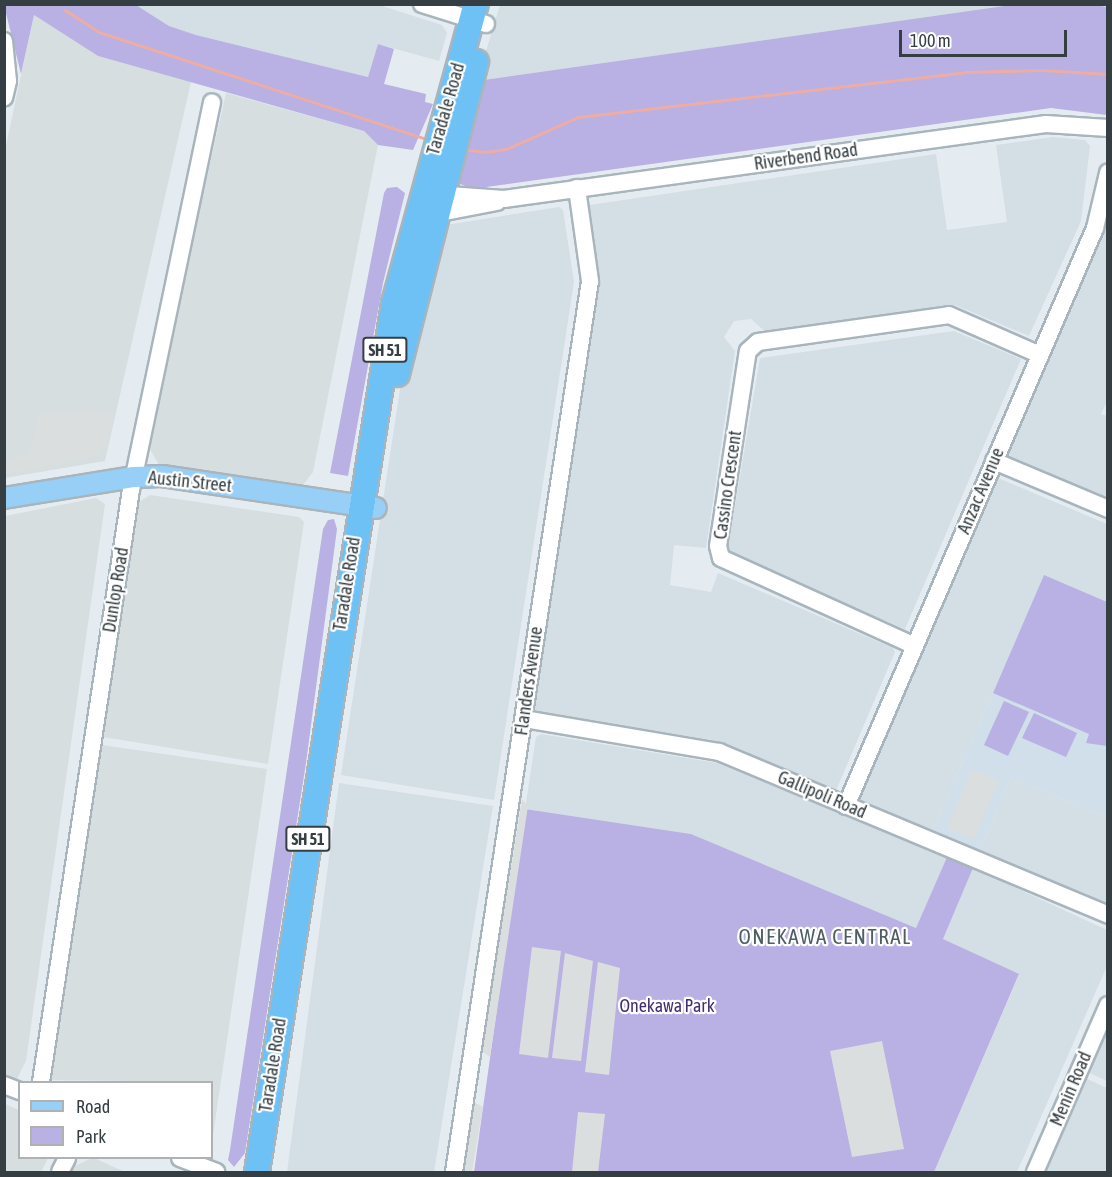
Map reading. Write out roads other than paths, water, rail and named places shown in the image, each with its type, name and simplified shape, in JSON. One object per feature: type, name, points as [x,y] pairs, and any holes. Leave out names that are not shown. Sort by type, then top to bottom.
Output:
[{"type":"highway","name":"Taradale Road","points":[[273,1173],[368,507],[394,303],[444,152],[481,13]]},
{"type":"highway","name":"Taradale Road","points":[[257,1173],[368,507]]},
{"type":"main road","name":"Austin Street","points":[[4,498],[134,477],[182,477],[368,507]]},
{"type":"street","points":[[422,4],[481,13]]},
{"type":"street","points":[[4,41],[8,81],[4,98]]},
{"type":"street","name":"Dunlop Road","points":[[41,1081],[134,477],[212,102]]},
{"type":"street","name":"Riverbend Road","points":[[429,200],[449,195],[504,199],[1036,125],[1064,123],[1107,128]]},
{"type":"street","name":"Anzac Avenue","points":[[846,806],[1095,228],[1107,173]]},
{"type":"street","name":"Flanders Avenue","points":[[454,1173],[590,280],[577,188]]},
{"type":"street","name":"Cassino Crescent","points":[[915,646],[721,558],[718,546],[748,341],[954,316],[1040,355]]},
{"type":"street","points":[[994,461],[1107,509]]},
{"type":"street","name":"Gallipoli Road","points":[[524,719],[711,750],[1107,915]]},
{"type":"street","name":"Menin Road","points":[[1035,1173],[1107,1005]]},
{"type":"street","points":[[60,1173],[67,1159]]},
{"type":"street","points":[[182,1159],[216,1173]]},
{"type":"waterway","points":[[65,10],[99,32],[430,140]]},
{"type":"waterway","points":[[463,149],[485,152],[506,149],[578,117],[965,72],[1041,70],[1108,74]]},
{"type":"district","name":"ONEKAWA CENTRAL","points":[[825,936]]},
{"type":"park label","name":"Onekawa Park","points":[[667,1006]]}]
